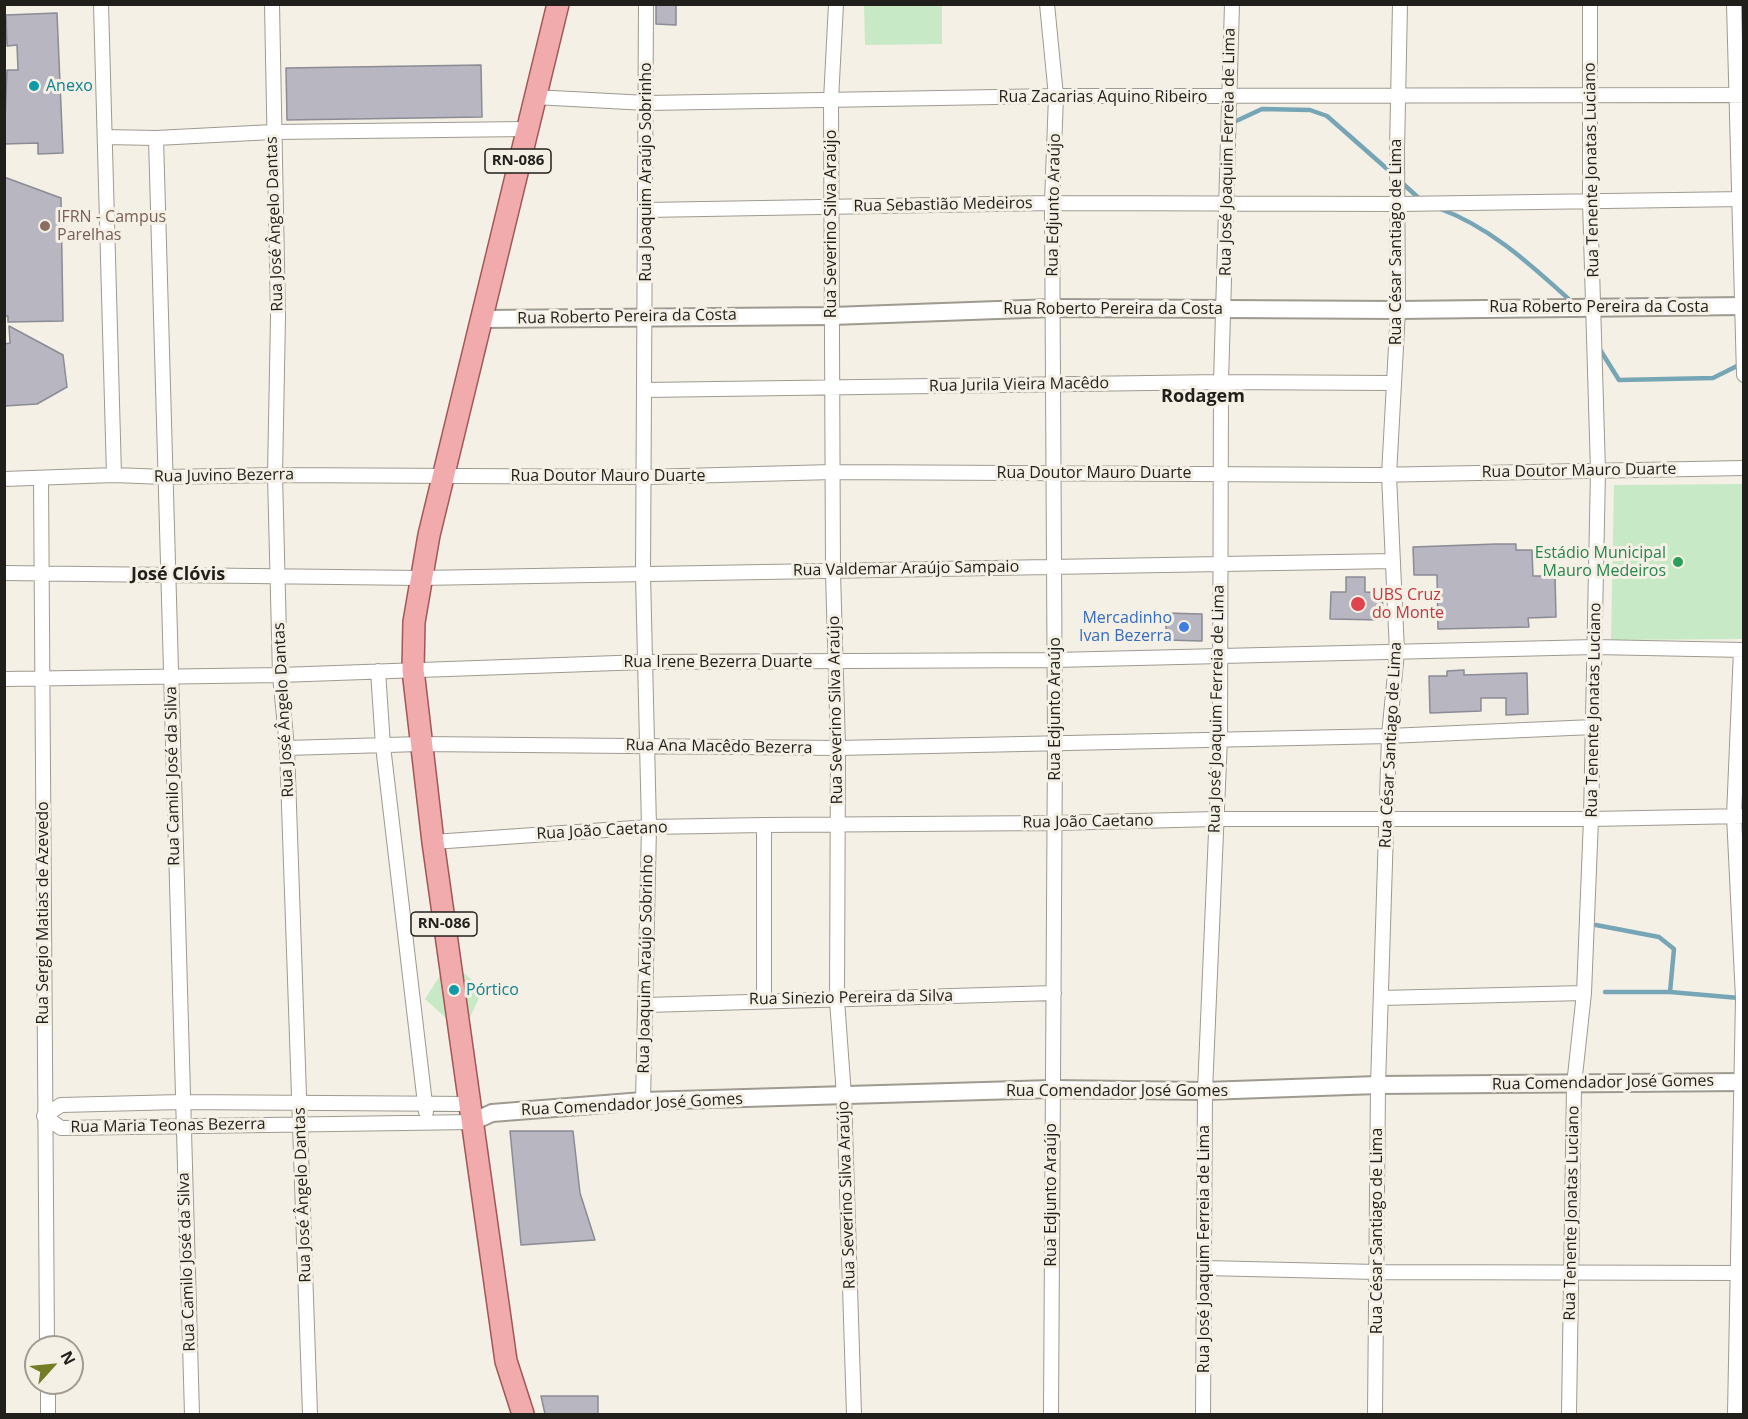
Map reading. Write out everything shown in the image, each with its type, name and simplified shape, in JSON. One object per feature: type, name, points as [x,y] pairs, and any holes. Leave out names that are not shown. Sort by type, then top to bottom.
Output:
[{"type":"main road","name":"RN-086","points":[[523,1414],[507,1361],[478,1113],[433,842],[413,670],[414,622],[420,578],[526,129],[558,4]]},
{"type":"street","points":[[101,4],[114,475]]},
{"type":"street","name":"Rua José Ângelo Dantas","points":[[272,4],[278,317],[275,475],[280,675],[286,748],[310,1414]]},
{"type":"street","name":"Rua Joaquim Araújo Sobrinho","points":[[643,1101],[647,1005],[649,827],[643,575],[646,4]]},
{"type":"street","name":"Rua Severino Silva Araújo","points":[[836,4],[831,100],[833,572],[838,748],[837,1000],[844,1096],[854,1414]]},
{"type":"street","name":"Rua Edjunto Araújo","points":[[1047,4],[1056,96],[1052,203],[1055,824],[1051,1414]]},
{"type":"street","name":"Rua José Joaquim Ferreia de Lima","points":[[1203,1414],[1205,1091],[1220,738],[1218,563],[1232,4]]},
{"type":"street","name":"Rua César Santiago de Lima","points":[[1375,1414],[1380,998],[1389,736],[1397,652],[1389,475],[1398,310],[1397,97],[1400,4]]},
{"type":"street","name":"Rua Tenente Jonatas Luciano","points":[[1569,1414],[1574,1085],[1584,993],[1591,819],[1598,471],[1590,202],[1590,4]]},
{"type":"street","points":[[1734,4],[1739,95],[1743,375]]},
{"type":"street","name":"Rua Zacarias Aquino Ribeiro","points":[[534,97],[647,103],[1056,96],[1739,95]]},
{"type":"street","points":[[105,136],[156,138],[273,132],[526,129]]},
{"type":"street","name":"Rua Camilo José da Silva","points":[[156,138],[181,1102],[192,1414]]},
{"type":"street","name":"Rua Sebastião Medeiros","points":[[646,210],[1052,203],[1398,204],[1740,199]]},
{"type":"street","name":"Rua Roberto Pereira da Costa","points":[[482,319],[832,316],[1053,308],[1398,310],[1742,306]]},
{"type":"street","name":"Rua Jurila Vieira Macêdo","points":[[645,390],[1221,382],[1393,383]]},
{"type":"street","name":"Rua Doutor Mauro Duarte","points":[[444,476],[645,477],[832,472],[1389,475],[1743,468]]},
{"type":"street","name":"Rua Juvino Bezerra","points":[[4,480],[114,475],[165,477],[444,476]]},
{"type":"street","name":"Rua Sergio Matias de Azevedo","points":[[41,479],[47,1335]]},
{"type":"street","name":"Rua Valdemar Araújo Sampaio","points":[[4,573],[420,578],[1393,561]]},
{"type":"street","name":"Rua Irene Bezerra Duarte","points":[[4,679],[280,675],[645,662],[1055,660],[1595,647],[1742,650]]},
{"type":"street","points":[[1736,1414],[1743,1082],[1739,816],[1742,650]]},
{"type":"street","points":[[378,671],[384,746],[427,1123]]},
{"type":"street","name":"Rua Ana Macêdo Bezerra","points":[[286,748],[420,744],[838,748],[1389,736],[1593,727]]},
{"type":"street","name":"Rua João Caetano","points":[[433,842],[649,827],[1055,824],[1216,819],[1591,819],[1739,816]]},
{"type":"street","points":[[764,825],[764,1000]]},
{"type":"street","name":"Rua Sinezio Pereira da Silva","points":[[647,1005],[1054,993]]},
{"type":"street","points":[[1380,998],[1584,993]]},
{"type":"street","name":"Rua Comendador José Gomes","points":[[478,1113],[643,1101],[1052,1089],[1205,1091],[1378,1085],[1743,1082]]},
{"type":"street","name":"Rua Maria Teonas Bezerra","points":[[181,1102],[425,1104],[478,1113],[427,1123],[61,1128],[44,1116],[62,1106],[181,1102]]},
{"type":"street","points":[[1204,1268],[1377,1272],[1740,1273]]},
{"type":"street","points":[[48,1395],[48,1414]]},
{"type":"green space","points":[[864,5],[942,5],[942,44],[865,45]]},
{"type":"green space","name":"Estádio Municipal Mauro Medeiros","points":[[1743,484],[1743,639],[1611,640],[1614,485]]},
{"type":"green space","points":[[463,972],[483,990],[470,1017],[447,1019],[425,999],[441,974]]},
{"type":"building","points":[[656,4],[676,4],[676,25],[656,24]]},
{"type":"building","name":"Anexo","points":[[57,13],[63,153],[38,154],[38,143],[4,144],[7,70],[18,70],[17,45],[7,46],[6,15]]},
{"type":"building","points":[[481,65],[482,117],[287,120],[286,68]]},
{"type":"building","points":[[4,177],[61,198],[63,321],[8,322],[8,316],[4,316]]},
{"type":"building","points":[[9,326],[63,355],[67,387],[37,404],[4,406],[4,344],[10,343]]},
{"type":"building","points":[[1516,544],[1516,550],[1532,550],[1533,576],[1555,576],[1556,617],[1528,618],[1529,627],[1438,629],[1437,575],[1414,575],[1413,547]]},
{"type":"building","points":[[1346,577],[1365,577],[1365,592],[1383,593],[1382,620],[1330,619],[1331,592],[1346,592]]},
{"type":"building","name":"Mercadinho Ivan Bezerra","points":[[1166,613],[1202,614],[1202,641],[1166,640]]},
{"type":"building","points":[[1464,670],[1464,675],[1527,673],[1528,714],[1506,715],[1506,698],[1481,698],[1481,711],[1430,713],[1429,676],[1447,676],[1447,671]]},
{"type":"building","points":[[510,1131],[573,1131],[580,1193],[595,1240],[521,1245]]},
{"type":"building","points":[[541,1396],[598,1396],[598,1414],[545,1414]]},
{"type":"waterway","points":[[1234,122],[1262,109],[1310,110],[1327,116],[1394,175]]},
{"type":"waterway","points":[[1400,181],[1422,201]]},
{"type":"waterway","points":[[1438,208],[1476,226],[1493,237],[1526,261],[1572,302]]},
{"type":"waterway","points":[[1599,348],[1619,380],[1713,378],[1741,364]]},
{"type":"waterway","points":[[1596,925],[1659,937],[1674,949],[1670,992],[1739,998]]},
{"type":"waterway","points":[[1605,992],[1670,992]]},
{"type":"place","name":"Anexo","points":[[34,86]]},
{"type":"place","name":"IFRN - Campus Parelhas","points":[[45,226]]},
{"type":"place","name":"Estádio Municipal Mauro Medeiros","points":[[1678,562]]},
{"type":"place","name":"UBS Cruz do Monte","points":[[1358,604]]},
{"type":"place","name":"Mercadinho Ivan Bezerra","points":[[1184,627]]},
{"type":"place","name":"Pórtico","points":[[454,990]]},
{"type":"district","name":"Rodagem","points":[[1203,397]]},
{"type":"district","name":"José Clóvis","points":[[178,575]]}]
